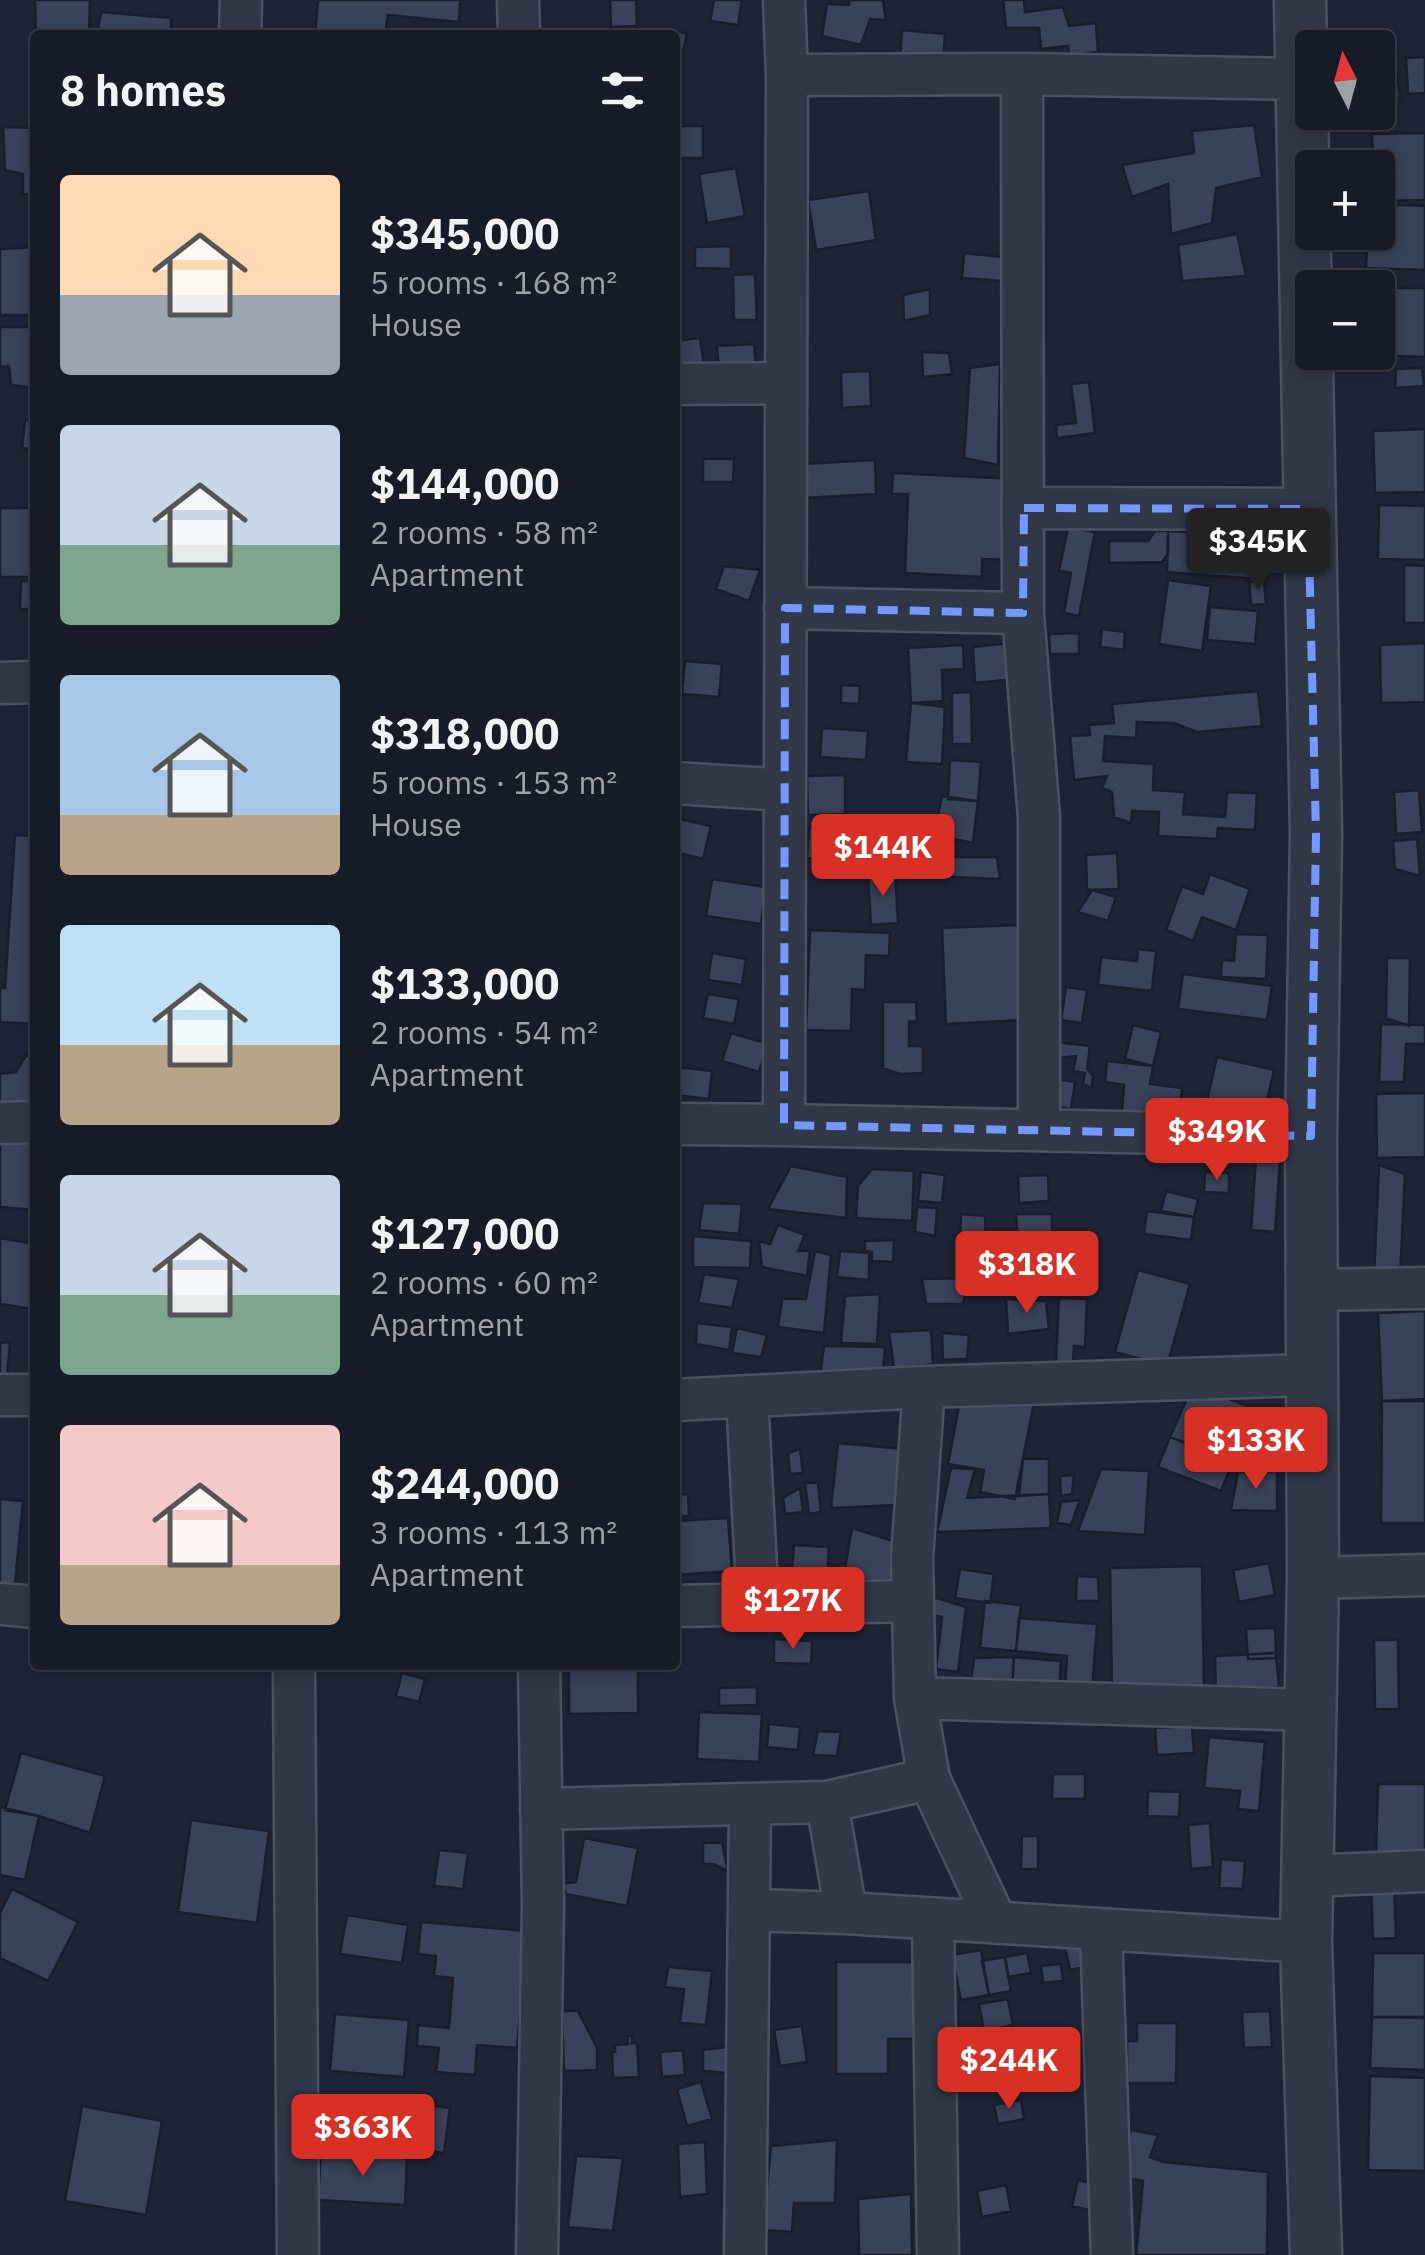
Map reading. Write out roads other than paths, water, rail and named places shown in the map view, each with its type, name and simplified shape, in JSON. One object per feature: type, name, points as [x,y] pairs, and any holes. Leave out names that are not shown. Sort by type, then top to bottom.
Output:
[{"type":"street","points":[[240,30],[241,0]]},
{"type":"street","points":[[518,0],[519,30]]},
{"type":"street","points":[[784,0],[784,1124]]},
{"type":"street","points":[[1300,0],[1300,30]]},
{"type":"street","points":[[1022,74],[1023,613],[1039,818],[1039,1128]]},
{"type":"street","points":[[786,75],[1295,79]]},
{"type":"street","points":[[1302,130],[1316,834],[1311,1136],[1313,1578],[1306,1942],[1316,2255]]},
{"type":"street","points":[[680,384],[786,384]]},
{"type":"street","points":[[1024,508],[1308,509]]},
{"type":"street","points":[[785,608],[1023,613]]},
{"type":"street","points":[[0,682],[30,682]]},
{"type":"street","points":[[680,782],[785,790]]},
{"type":"street","points":[[0,1123],[30,1122]]},
{"type":"street","points":[[680,1124],[1311,1136]]},
{"type":"street","points":[[1311,1290],[1425,1288]]},
{"type":"street","points":[[680,1400],[924,1387],[1311,1375]]},
{"type":"street","points":[[924,1387],[912,1558],[915,1698],[930,1779],[996,1922]]},
{"type":"street","points":[[0,1395],[30,1395]]},
{"type":"street","points":[[747,1398],[758,1604]]},
{"type":"street","points":[[1313,1578],[1425,1576]]},
{"type":"street","points":[[680,1606],[913,1601]]},
{"type":"street","points":[[0,1604],[30,1606]]},
{"type":"street","points":[[294,1670],[298,2255]]},
{"type":"street","points":[[537,2255],[543,1906],[538,1670]]},
{"type":"street","points":[[915,1698],[1310,1710]]},
{"type":"street","points":[[541,1810],[827,1802],[930,1779]]},
{"type":"street","points":[[827,1802],[846,1912]]},
{"type":"street","points":[[745,2255],[750,1806]]},
{"type":"street","points":[[1307,1876],[1425,1871]]},
{"type":"street","points":[[750,1910],[846,1912],[1306,1942]]},
{"type":"street","points":[[933,1920],[938,2255]]},
{"type":"street","points":[[1101,1930],[1112,2255]]}]
